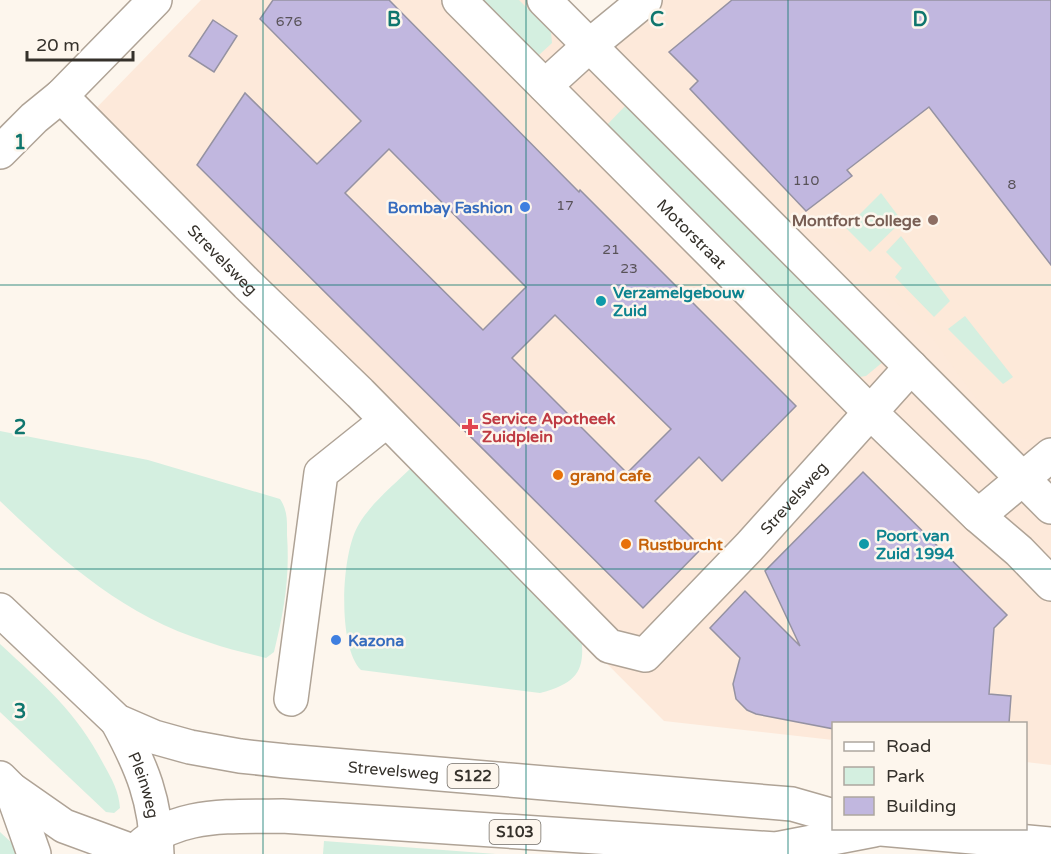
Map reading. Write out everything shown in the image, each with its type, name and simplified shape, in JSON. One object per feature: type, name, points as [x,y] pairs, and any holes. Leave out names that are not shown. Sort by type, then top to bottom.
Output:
[{"type":"street","points":[[0,152],[34,118],[61,96],[155,0]]},
{"type":"street","name":"Motorstraat","points":[[459,0],[870,412],[978,516],[1019,551],[1051,584]]},
{"type":"street","points":[[543,0],[1051,507]]},
{"type":"street","points":[[545,86],[645,0]]},
{"type":"street","name":"Strevelsweg","points":[[61,96],[609,646],[645,655],[749,547],[911,367]]},
{"type":"street","points":[[291,699],[321,473],[386,421]]},
{"type":"street","points":[[978,516],[1051,455]]},
{"type":"street","name":"Strevelsweg","points":[[0,610],[117,721],[154,737],[190,747],[240,756],[792,804],[832,815]]},
{"type":"street","name":"Pleinweg","points":[[117,721],[141,768],[151,802],[144,848]]},
{"type":"street","points":[[6,784],[64,826],[144,848]]},
{"type":"street","points":[[6,784],[34,854]]},
{"type":"street","name":"S103","points":[[144,848],[178,824],[207,817],[282,816],[776,849],[867,830]]},
{"type":"street","name":"S103","points":[[884,830],[1051,844]]},
{"type":"shaded area","points":[[201,0],[558,0],[586,28],[620,0],[1051,0],[1051,765],[1027,762],[1027,722],[832,722],[832,740],[664,721],[75,130]]},
{"type":"shaded area","name":"Montfort College","points":[[1051,4],[1051,434],[1033,440],[1013,437],[990,418],[933,339],[806,211],[852,176],[847,170],[954,88]]},
{"type":"green space","points":[[476,0],[519,0],[551,32],[552,43],[539,55],[528,52]]},
{"type":"green space","points":[[628,103],[884,361],[866,376],[853,378],[603,129]]},
{"type":"green space","points":[[881,193],[902,221],[870,252],[846,228]]},
{"type":"green space","points":[[901,236],[950,301],[934,317],[895,277],[902,268],[886,252]]},
{"type":"green space","points":[[965,316],[1013,377],[1003,384],[948,329]]},
{"type":"green space","points":[[0,431],[148,460],[280,499],[286,517],[288,566],[283,608],[274,652],[266,658],[222,647],[177,631],[121,601],[71,565],[0,501]]},
{"type":"green space","points":[[413,466],[580,627],[581,663],[573,678],[565,684],[540,693],[361,670],[353,658],[345,621],[345,576],[348,555],[353,537],[364,516]]},
{"type":"green space","points":[[0,644],[31,672],[71,714],[94,746],[110,775],[118,796],[120,808],[114,813],[106,812],[0,712]]},
{"type":"green space","points":[[0,832],[24,854],[0,854]]},
{"type":"green space","points":[[324,841],[496,854],[323,854]]},
{"type":"building","name":"Verzamelgebouw Zuid","points":[[273,0],[389,0],[796,406],[722,481],[699,457],[655,501],[702,548],[643,608],[197,165],[245,93],[317,164],[361,121],[260,19]],"holes":[[[389,149],[526,287],[483,330],[345,193]],[[555,315],[671,429],[627,473],[512,358]]]},
{"type":"building","points":[[732,0],[1051,0],[1051,265],[929,107],[847,170],[852,176],[806,211],[690,89],[698,81],[669,52]]},
{"type":"building","points":[[213,20],[237,36],[214,72],[189,56]]},
{"type":"building","name":"Poort van Zuid 1994","points":[[863,472],[1007,615],[994,628],[989,694],[1011,696],[1009,722],[832,722],[832,729],[756,714],[747,710],[736,699],[733,684],[740,658],[710,628],[745,591],[800,646],[765,571]]},
{"type":"place","name":"Bombay Fashion","points":[[525,207]]},
{"type":"place","name":"Montfort College","points":[[933,220]]},
{"type":"place","name":"Verzamelgebouw Zuid","points":[[601,301]]},
{"type":"place","name":"Service Apotheek Zuidplein","points":[[470,427]]},
{"type":"place","name":"grand cafe","points":[[558,475]]},
{"type":"place","name":"Rustburcht","points":[[626,544]]},
{"type":"place","name":"Poort van Zuid 1994","points":[[864,544]]},
{"type":"place","name":"Kazona","points":[[336,640]]}]
